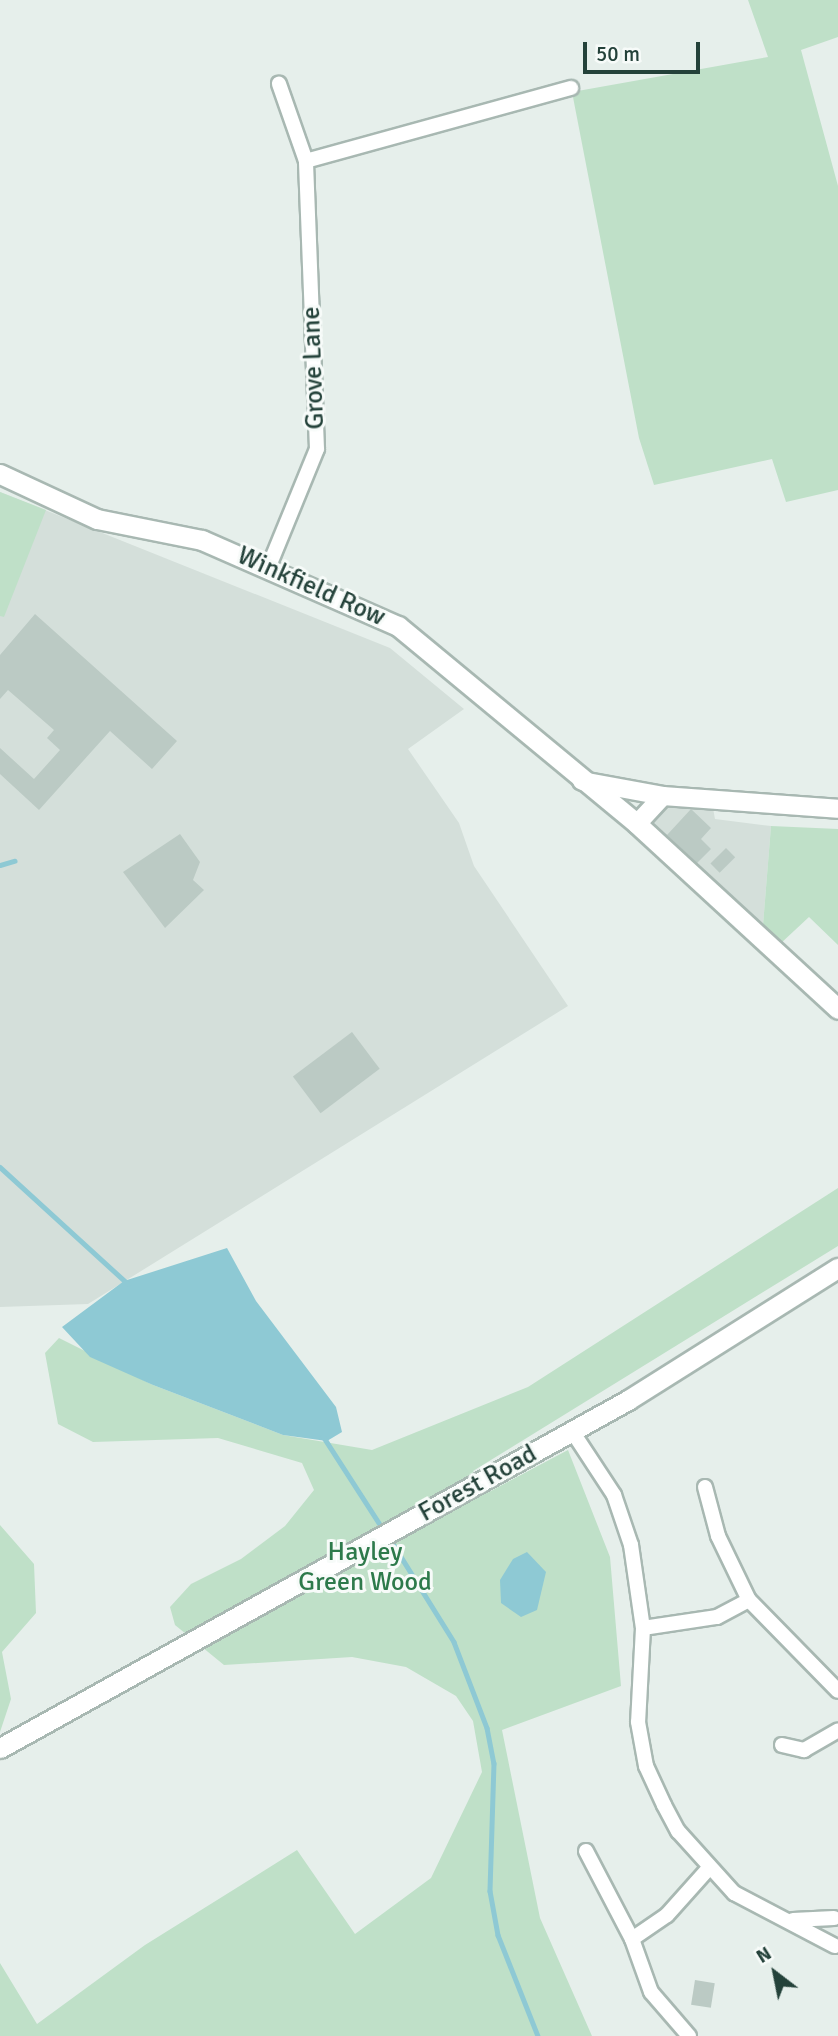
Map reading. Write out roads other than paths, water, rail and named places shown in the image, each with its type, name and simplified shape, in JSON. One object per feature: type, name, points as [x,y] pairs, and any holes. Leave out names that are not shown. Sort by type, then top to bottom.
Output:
[{"type":"main road","name":"Winkfield Row","points":[[0,474],[97,519],[202,540],[269,566],[398,626],[579,780],[637,824],[838,1009]]},
{"type":"main road","name":"Forest Road","points":[[0,1748],[572,1431],[838,1268]]},
{"type":"street","name":"Grove Lane","points":[[269,566],[317,449],[306,160],[279,84]]},
{"type":"street","points":[[306,160],[571,88]]},
{"type":"street","name":"Winkfield Row","points":[[579,780],[663,796],[838,809]]},
{"type":"street","points":[[637,824],[663,796]]},
{"type":"street","points":[[572,1431],[614,1495],[631,1545],[643,1628],[636,1693],[646,1766],[678,1831],[734,1893],[836,1948],[836,1917],[785,1919]]},
{"type":"street","points":[[705,1488],[718,1536],[749,1600],[838,1691]]},
{"type":"street","points":[[643,1628],[718,1617],[749,1600]]},
{"type":"street","points":[[782,1745],[804,1750],[838,1730]]},
{"type":"street","points":[[586,1851],[632,1939],[651,1992],[690,2036]]},
{"type":"street","points":[[632,1939],[667,1915],[709,1868]]},
{"type":"water","points":[[227,1248],[256,1301],[336,1407],[342,1432],[327,1441],[283,1435],[153,1385],[90,1357],[62,1327],[124,1281]]},
{"type":"water","points":[[527,1552],[546,1572],[537,1610],[521,1617],[501,1603],[500,1580],[513,1559]]},
{"type":"waterway","points":[[0,865],[14,861]]},
{"type":"waterway","points":[[0,1167],[128,1284]]},
{"type":"waterway","points":[[323,1436],[383,1529]]},
{"type":"waterway","points":[[390,1539],[454,1642],[487,1728],[494,1763],[490,1891],[498,1935],[538,2036]]},
{"type":"park label","name":"Hayley Green Wood","points":[[365,1568]]}]
